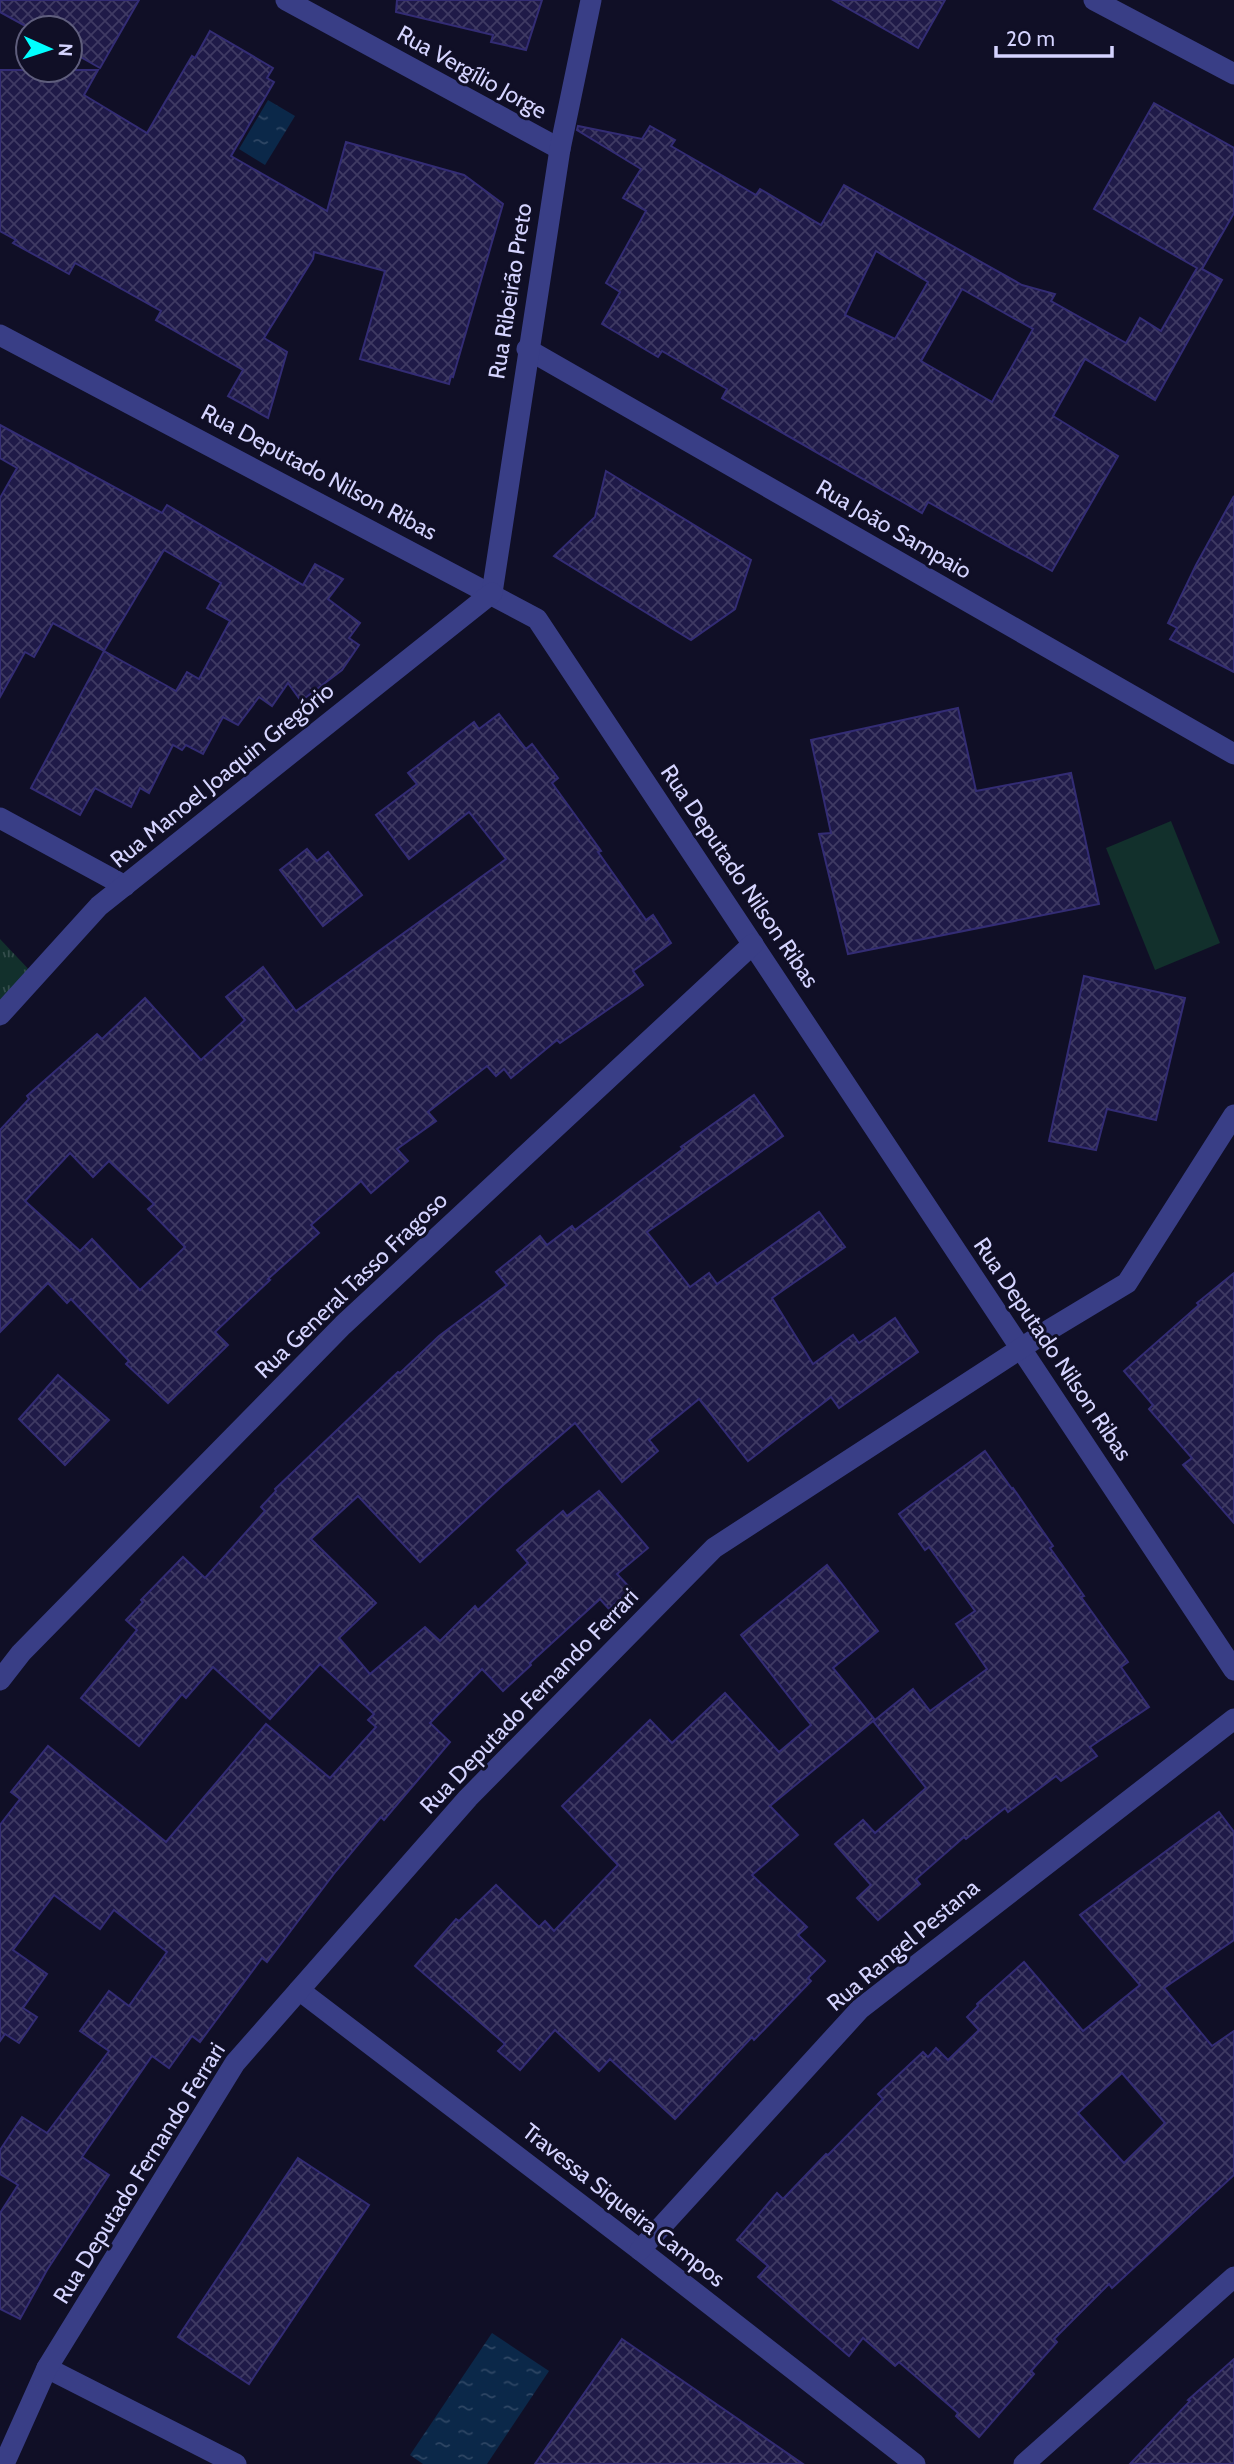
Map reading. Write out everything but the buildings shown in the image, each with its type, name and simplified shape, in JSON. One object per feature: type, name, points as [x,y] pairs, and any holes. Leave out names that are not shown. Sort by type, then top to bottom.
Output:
[{"type":"street","name":"Rua Vergílio Jorge","points":[[286,0],[559,149]]},
{"type":"street","name":"Rua Ribeirão Preto","points":[[492,593],[559,149],[591,0]]},
{"type":"street","points":[[1094,0],[1234,74]]},
{"type":"street","name":"Rua Deputado Nilson Ribas","points":[[0,335],[537,619],[1234,1670]]},
{"type":"street","name":"Rua João Sampaio","points":[[527,349],[1234,754]]},
{"type":"street","name":"Rua Manoel Joaquin Gregório","points":[[0,1015],[99,906],[492,593]]},
{"type":"street","points":[[0,818],[124,886]]},
{"type":"street","name":"Rua General Tasso Fragoso","points":[[0,1680],[21,1653],[343,1325],[753,943]]},
{"type":"street","name":"Rua Deputado Fernando Ferrari","points":[[4,2464],[47,2368],[235,2063],[468,1798],[714,1548],[1127,1283],[1234,1115]]},
{"type":"street","name":"Rua Rangel Pestana","points":[[640,2250],[860,2008],[1234,1719]]},
{"type":"street","name":"Travessa Siqueira Campos","points":[[299,1990],[915,2464]]},
{"type":"street","points":[[1024,2464],[1234,2277]]},
{"type":"street","points":[[47,2368],[236,2464]]},
{"type":"green space","points":[[1171,821],[1220,943],[1155,970],[1106,848]]},
{"type":"green space","points":[[0,939],[34,975],[0,1010]]},
{"type":"water","points":[[268,100],[295,116],[265,165],[239,149]]},
{"type":"water","points":[[492,2333],[549,2371],[487,2464],[423,2464],[410,2455]]}]
